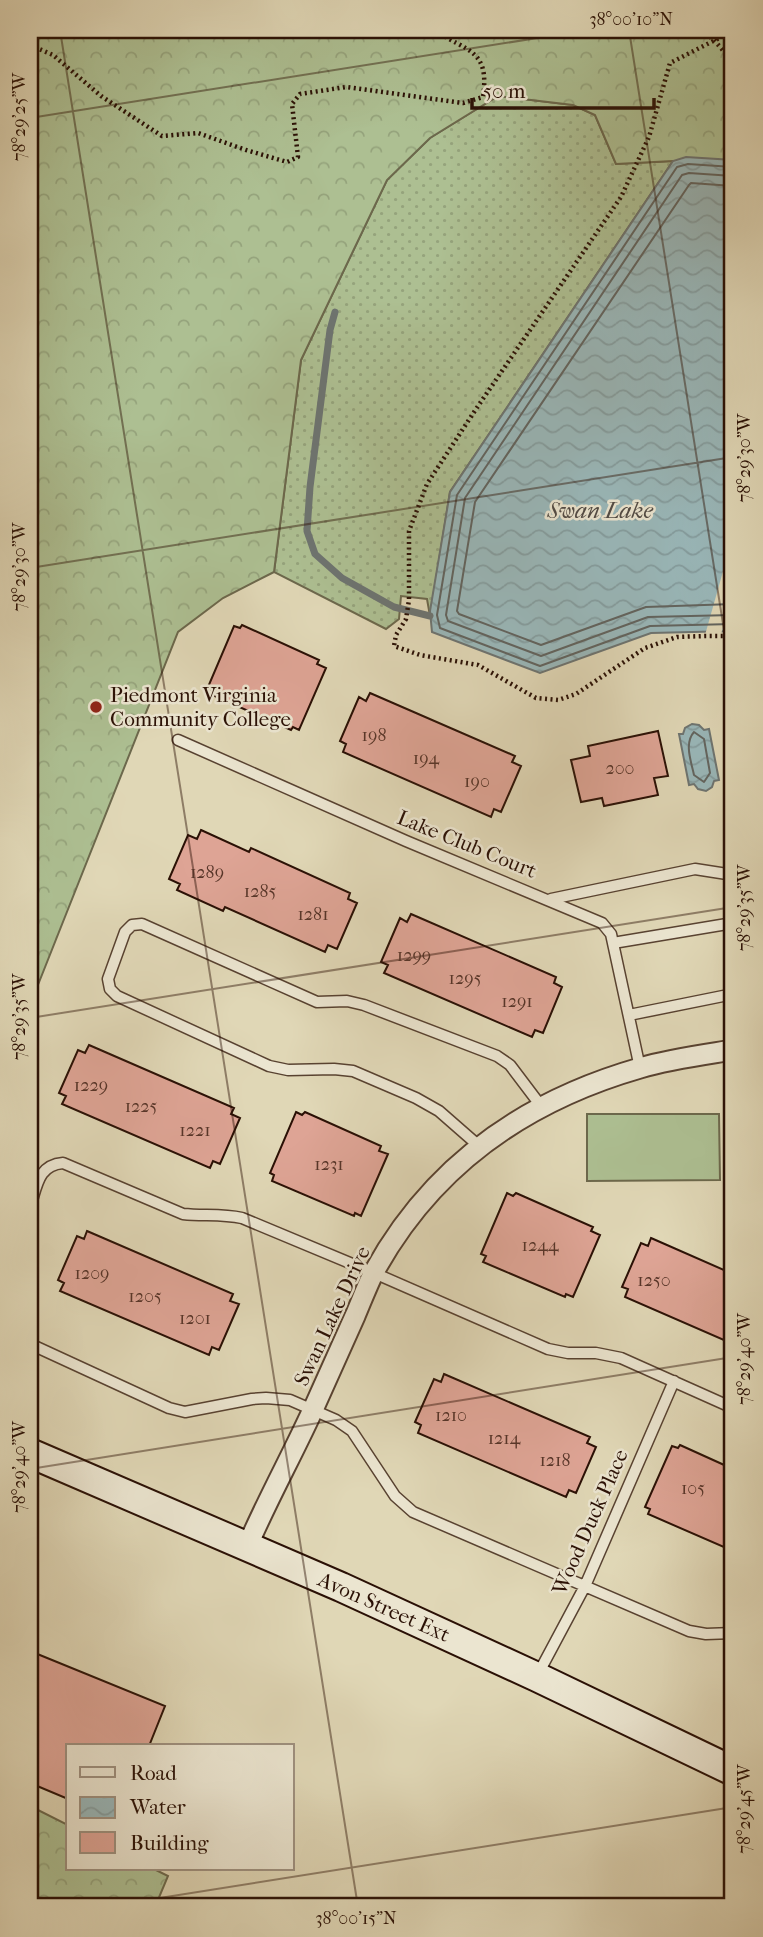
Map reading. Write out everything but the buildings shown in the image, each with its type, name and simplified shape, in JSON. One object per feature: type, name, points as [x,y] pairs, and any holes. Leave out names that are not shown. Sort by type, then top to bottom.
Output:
[{"type":"main road","name":"Avon Street Ext","points":[[30,1453],[341,1587],[537,1677],[733,1772]]},
{"type":"street","name":"Swan Lake Drive","points":[[247,1547],[313,1410],[374,1273],[403,1228],[435,1188],[479,1146],[541,1106],[590,1084],[640,1068],[733,1050]]},
{"type":"lane","name":"Lake Club Court","points":[[178,740],[406,841],[602,923],[611,934],[640,1068]]},
{"type":"lane","points":[[550,900],[695,869],[727,874],[733,880]]},
{"type":"lane","points":[[613,943],[733,923]]},
{"type":"lane","points":[[479,1146],[439,1111],[353,1071],[288,1070],[269,1066],[117,996],[110,989],[108,979],[125,932],[132,925],[142,924],[317,1002],[347,1001],[364,1005],[497,1056],[510,1065],[541,1106]]},
{"type":"lane","points":[[629,1015],[733,994]]},
{"type":"lane","points":[[30,1207],[42,1172],[52,1164],[63,1163],[183,1214],[242,1218],[548,1349],[621,1358],[733,1408]]},
{"type":"lane","points":[[30,1344],[169,1408],[185,1412],[267,1398],[290,1400],[336,1420],[352,1431],[395,1496],[413,1511],[689,1631],[706,1634],[733,1633]]},
{"type":"lane","name":"Wood Duck Place","points":[[537,1677],[585,1586],[674,1381]]},
{"type":"path","points":[[30,45],[53,55],[101,96],[162,136],[198,133],[287,162],[298,157],[292,104],[300,94],[346,87],[463,103],[483,97],[486,78],[477,54],[434,30]]},
{"type":"path","points":[[701,30],[714,40],[733,62]]},
{"type":"path","points":[[733,31],[670,63],[649,138],[621,197],[427,484],[409,531],[409,600],[406,619],[396,635],[394,646],[420,655],[478,665],[536,698],[558,700],[576,694],[645,648],[677,637],[733,636]]},
{"type":"green space","name":"Piedmont Virginia Community College","points":[[30,30],[733,30],[733,167],[673,161],[616,164],[595,115],[573,105],[498,96],[430,138],[387,180],[301,360],[274,572],[223,598],[178,632],[30,1005]]},
{"type":"green space","points":[[498,96],[573,105],[595,115],[616,164],[673,161],[450,492],[430,616],[427,599],[401,596],[399,619],[386,629],[274,572],[301,360],[387,180],[430,138]]},
{"type":"green space","points":[[587,1114],[719,1114],[720,1180],[587,1181]]},
{"type":"green space","points":[[30,1806],[66,1824],[66,1870],[156,1870],[168,1876],[155,1907],[30,1907]]},
{"type":"water","name":"Swan Lake","points":[[686,157],[733,160],[733,631],[651,633],[540,673],[432,632],[430,611],[450,492],[673,161]]},
{"type":"water","points":[[692,724],[699,725],[704,730],[709,729],[719,780],[714,781],[712,787],[706,791],[698,789],[694,784],[689,785],[679,734],[683,734],[685,728]]},
{"type":"pier","points":[[733,536],[733,595],[721,634],[705,635]]},
{"type":"waterway","points":[[335,312],[330,330],[307,531],[315,554],[342,578],[394,607],[430,616]]},
{"type":"place","name":"Piedmont Virginia Community College","points":[[96,707]]}]
